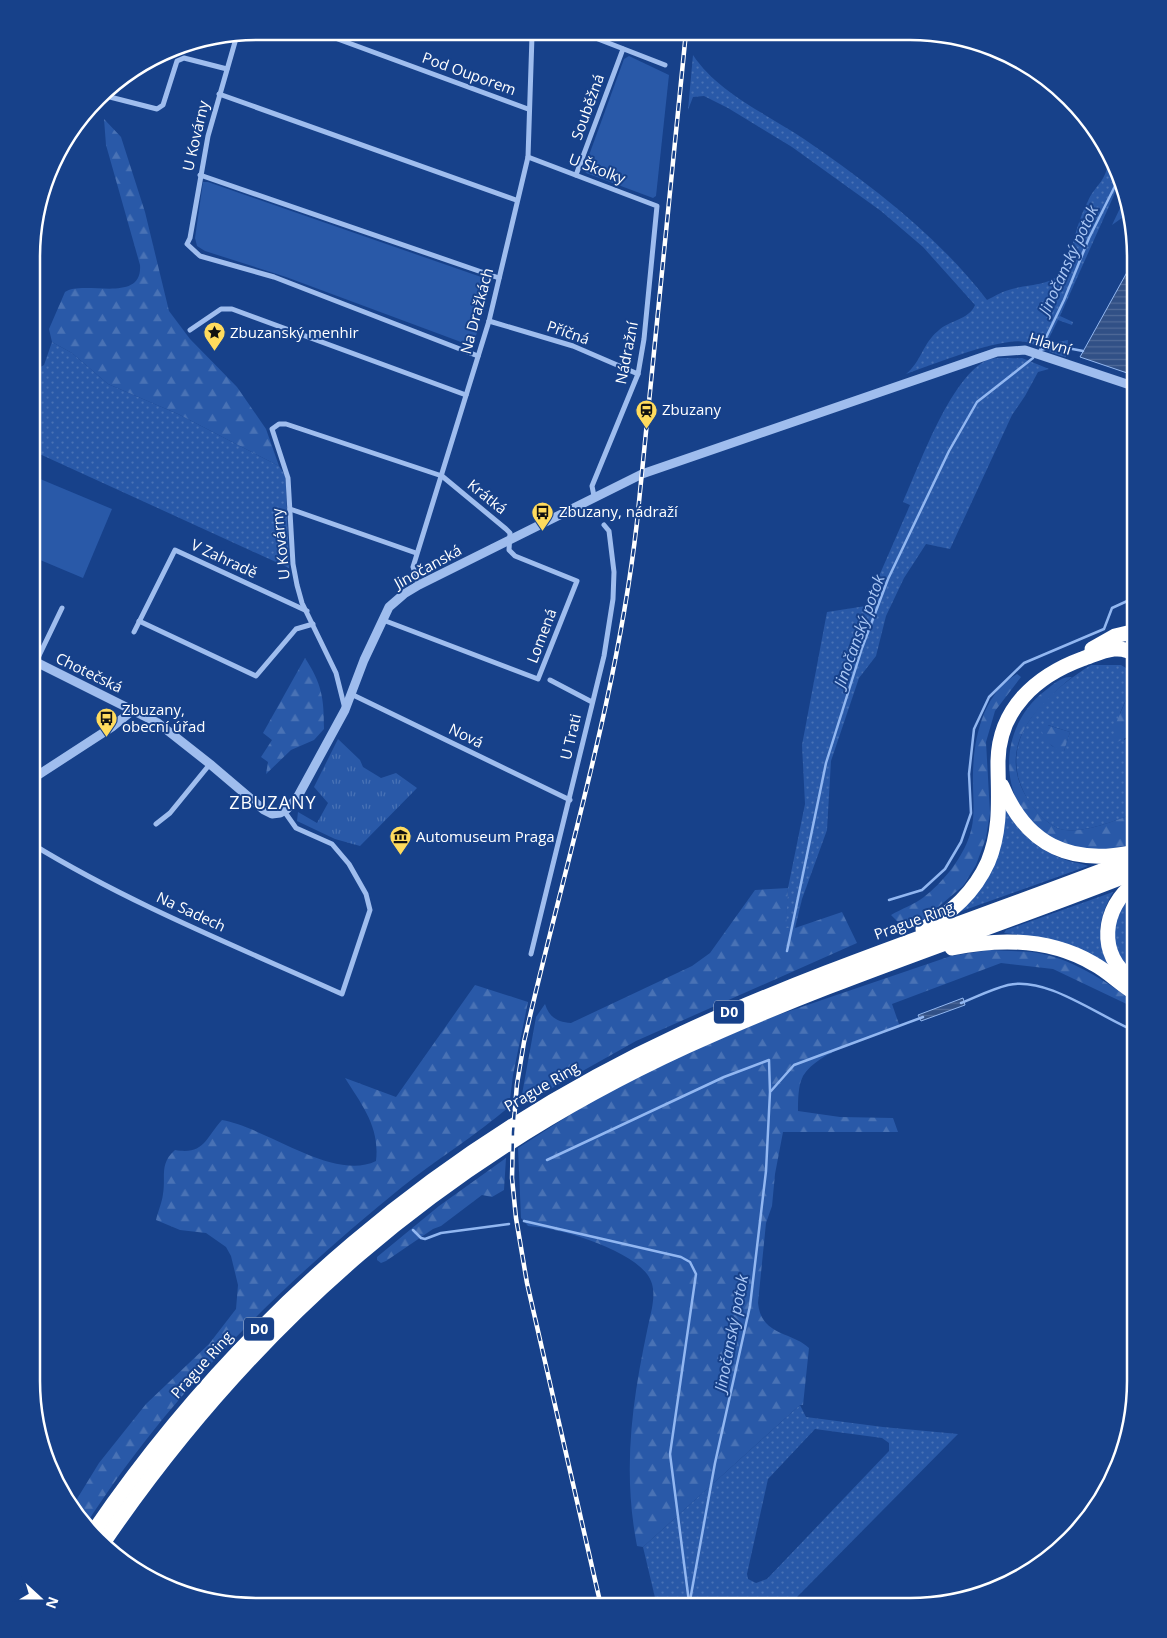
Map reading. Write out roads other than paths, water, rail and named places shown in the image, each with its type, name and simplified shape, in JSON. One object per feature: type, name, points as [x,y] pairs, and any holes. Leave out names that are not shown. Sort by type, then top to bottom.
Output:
[{"type":"highway","points":[[884,950],[945,916],[972,889],[988,862],[996,837],[1000,780],[998,759],[1001,738],[1015,706],[1039,681],[1077,661],[1107,640],[1127,634]]},
{"type":"highway","points":[[1077,661],[1102,652],[1127,639]]},
{"type":"highway","points":[[1102,652],[1120,648],[1127,651]]},
{"type":"highway","points":[[1000,780],[1019,818],[1030,831],[1052,846],[1067,852],[1091,857],[1127,853]]},
{"type":"highway","name":"Prague Ring","points":[[107,1537],[197,1417],[285,1322],[389,1229],[534,1111],[612,1068],[683,1033],[782,990],[884,950],[1127,861]]},
{"type":"highway","name":"Prague Ring","points":[[97,1527],[140,1467],[183,1412],[270,1317],[334,1257],[435,1177],[534,1127],[613,1082],[693,1043],[904,958],[1127,875]]},
{"type":"highway","points":[[1127,890],[1115,904],[1108,923],[1107,936],[1110,952],[1127,976]]},
{"type":"highway","points":[[904,958],[990,942],[1030,943],[1061,949],[1082,958],[1104,970],[1127,987]]},
{"type":"highway","points":[[110,1540],[121,1517]]},
{"type":"street","name":"Pod Ouporem","points":[[340,40],[528,109]]},
{"type":"street","name":"Na Dražkách","points":[[419,585],[413,567],[416,553],[442,476],[489,321],[516,200],[528,157],[528,109],[533,40]]},
{"type":"street","points":[[600,40],[664,65]]},
{"type":"street","name":"U Kovárny","points":[[235,41],[219,94],[200,175],[190,238],[187,244],[200,256],[274,278],[478,356]]},
{"type":"street","name":"Souběžná","points":[[576,175],[623,49]]},
{"type":"street","points":[[111,97],[157,109],[163,105],[178,60],[184,58],[226,69]]},
{"type":"street","points":[[219,94],[516,200]]},
{"type":"street","name":"U Školky","points":[[528,157],[657,206]]},
{"type":"street","points":[[200,175],[499,278]]},
{"type":"street","name":"Nádražní","points":[[594,496],[592,486],[638,374],[644,339],[657,206]]},
{"type":"street","points":[[190,330],[220,309],[232,309],[466,395]]},
{"type":"street","name":"Příčná","points":[[489,321],[573,346],[638,374]]},
{"type":"street","name":"Hlavní","points":[[663,467],[997,352],[1018,349],[1127,384]]},
{"type":"street","name":"U Kovárny","points":[[345,710],[336,673],[302,603],[292,564],[288,478],[272,429],[279,424],[286,424],[442,476]]},
{"type":"street","name":"Jinočanská","points":[[284,811],[297,798],[345,710],[382,620],[397,599],[419,585],[594,496],[663,467]]},
{"type":"street","name":"Krátká","points":[[442,476],[506,529],[510,533],[509,540]]},
{"type":"street","points":[[290,509],[416,553]]},
{"type":"street","name":"U Trati","points":[[531,954],[604,656],[613,599],[614,572],[609,531],[604,525]]},
{"type":"street","name":"Lomená","points":[[382,620],[538,680],[577,581],[515,556],[509,550],[509,540]]},
{"type":"street","name":"V Zahradě","points":[[134,632],[175,550],[307,612]]},
{"type":"street","points":[[40,650],[62,608]]},
{"type":"street","points":[[139,621],[256,676],[296,629],[313,624]]},
{"type":"street","name":"Chotečská","points":[[40,664],[166,728],[264,810],[272,814],[284,811]]},
{"type":"street","points":[[550,680],[592,702]]},
{"type":"street","name":"Nová","points":[[351,694],[570,800]]},
{"type":"street","points":[[40,774],[112,728],[133,710]]},
{"type":"street","points":[[156,824],[170,813],[210,764]]},
{"type":"street","name":"Na Sadech","points":[[40,849],[73,869],[158,911],[342,994],[370,910],[366,894],[349,864],[332,844],[296,828],[284,811]]},
{"type":"waterway","name":"Jinočanský potok","points":[[1040,350],[1064,300],[1089,238],[1115,187]]},
{"type":"waterway","points":[[1040,350],[1054,347]]},
{"type":"waterway","points":[[1062,347],[1083,351]]},
{"type":"waterway","name":"Jinočanský potok","points":[[787,951],[826,763],[862,648],[888,579],[949,451],[977,402],[1033,358]]},
{"type":"waterway","points":[[889,900],[922,890],[945,869],[961,842],[971,813],[969,774],[974,729],[989,697],[1024,663],[1104,629],[1112,608],[1127,601]]},
{"type":"waterway","points":[[961,1003],[1008,985],[1039,986],[1072,999],[1127,1027]]},
{"type":"waterway","points":[[771,1091],[794,1065],[923,1017]]},
{"type":"waterway","name":"Jinočanský potok","points":[[547,1160],[724,1077],[769,1060],[770,1092],[766,1171],[750,1306],[715,1463],[690,1598]]},
{"type":"waterway","points":[[524,1221],[681,1257],[690,1262],[696,1274],[670,1454],[688,1598]]},
{"type":"waterway","points":[[413,1230],[421,1238],[425,1239],[441,1233],[509,1224]]},
{"type":"railway","points":[[599,1598],[527,1283],[516,1218],[512,1178],[513,1132],[517,1084],[524,1042],[603,719],[628,588],[637,522],[685,40]]},
{"type":"place","name":"Zbuzanský menhir","points":[[214,352]]},
{"type":"place","name":"Zbuzany","points":[[646,429]]},
{"type":"place","name":"Zbuzany, nádraží","points":[[543,531]]},
{"type":"place","name":"Zbuzany, obecní úřad","points":[[106,738]]},
{"type":"place","name":"Automuseum Praga","points":[[400,856]]},
{"type":"district","name":"ZBUZANY","points":[[273,803]]}]
